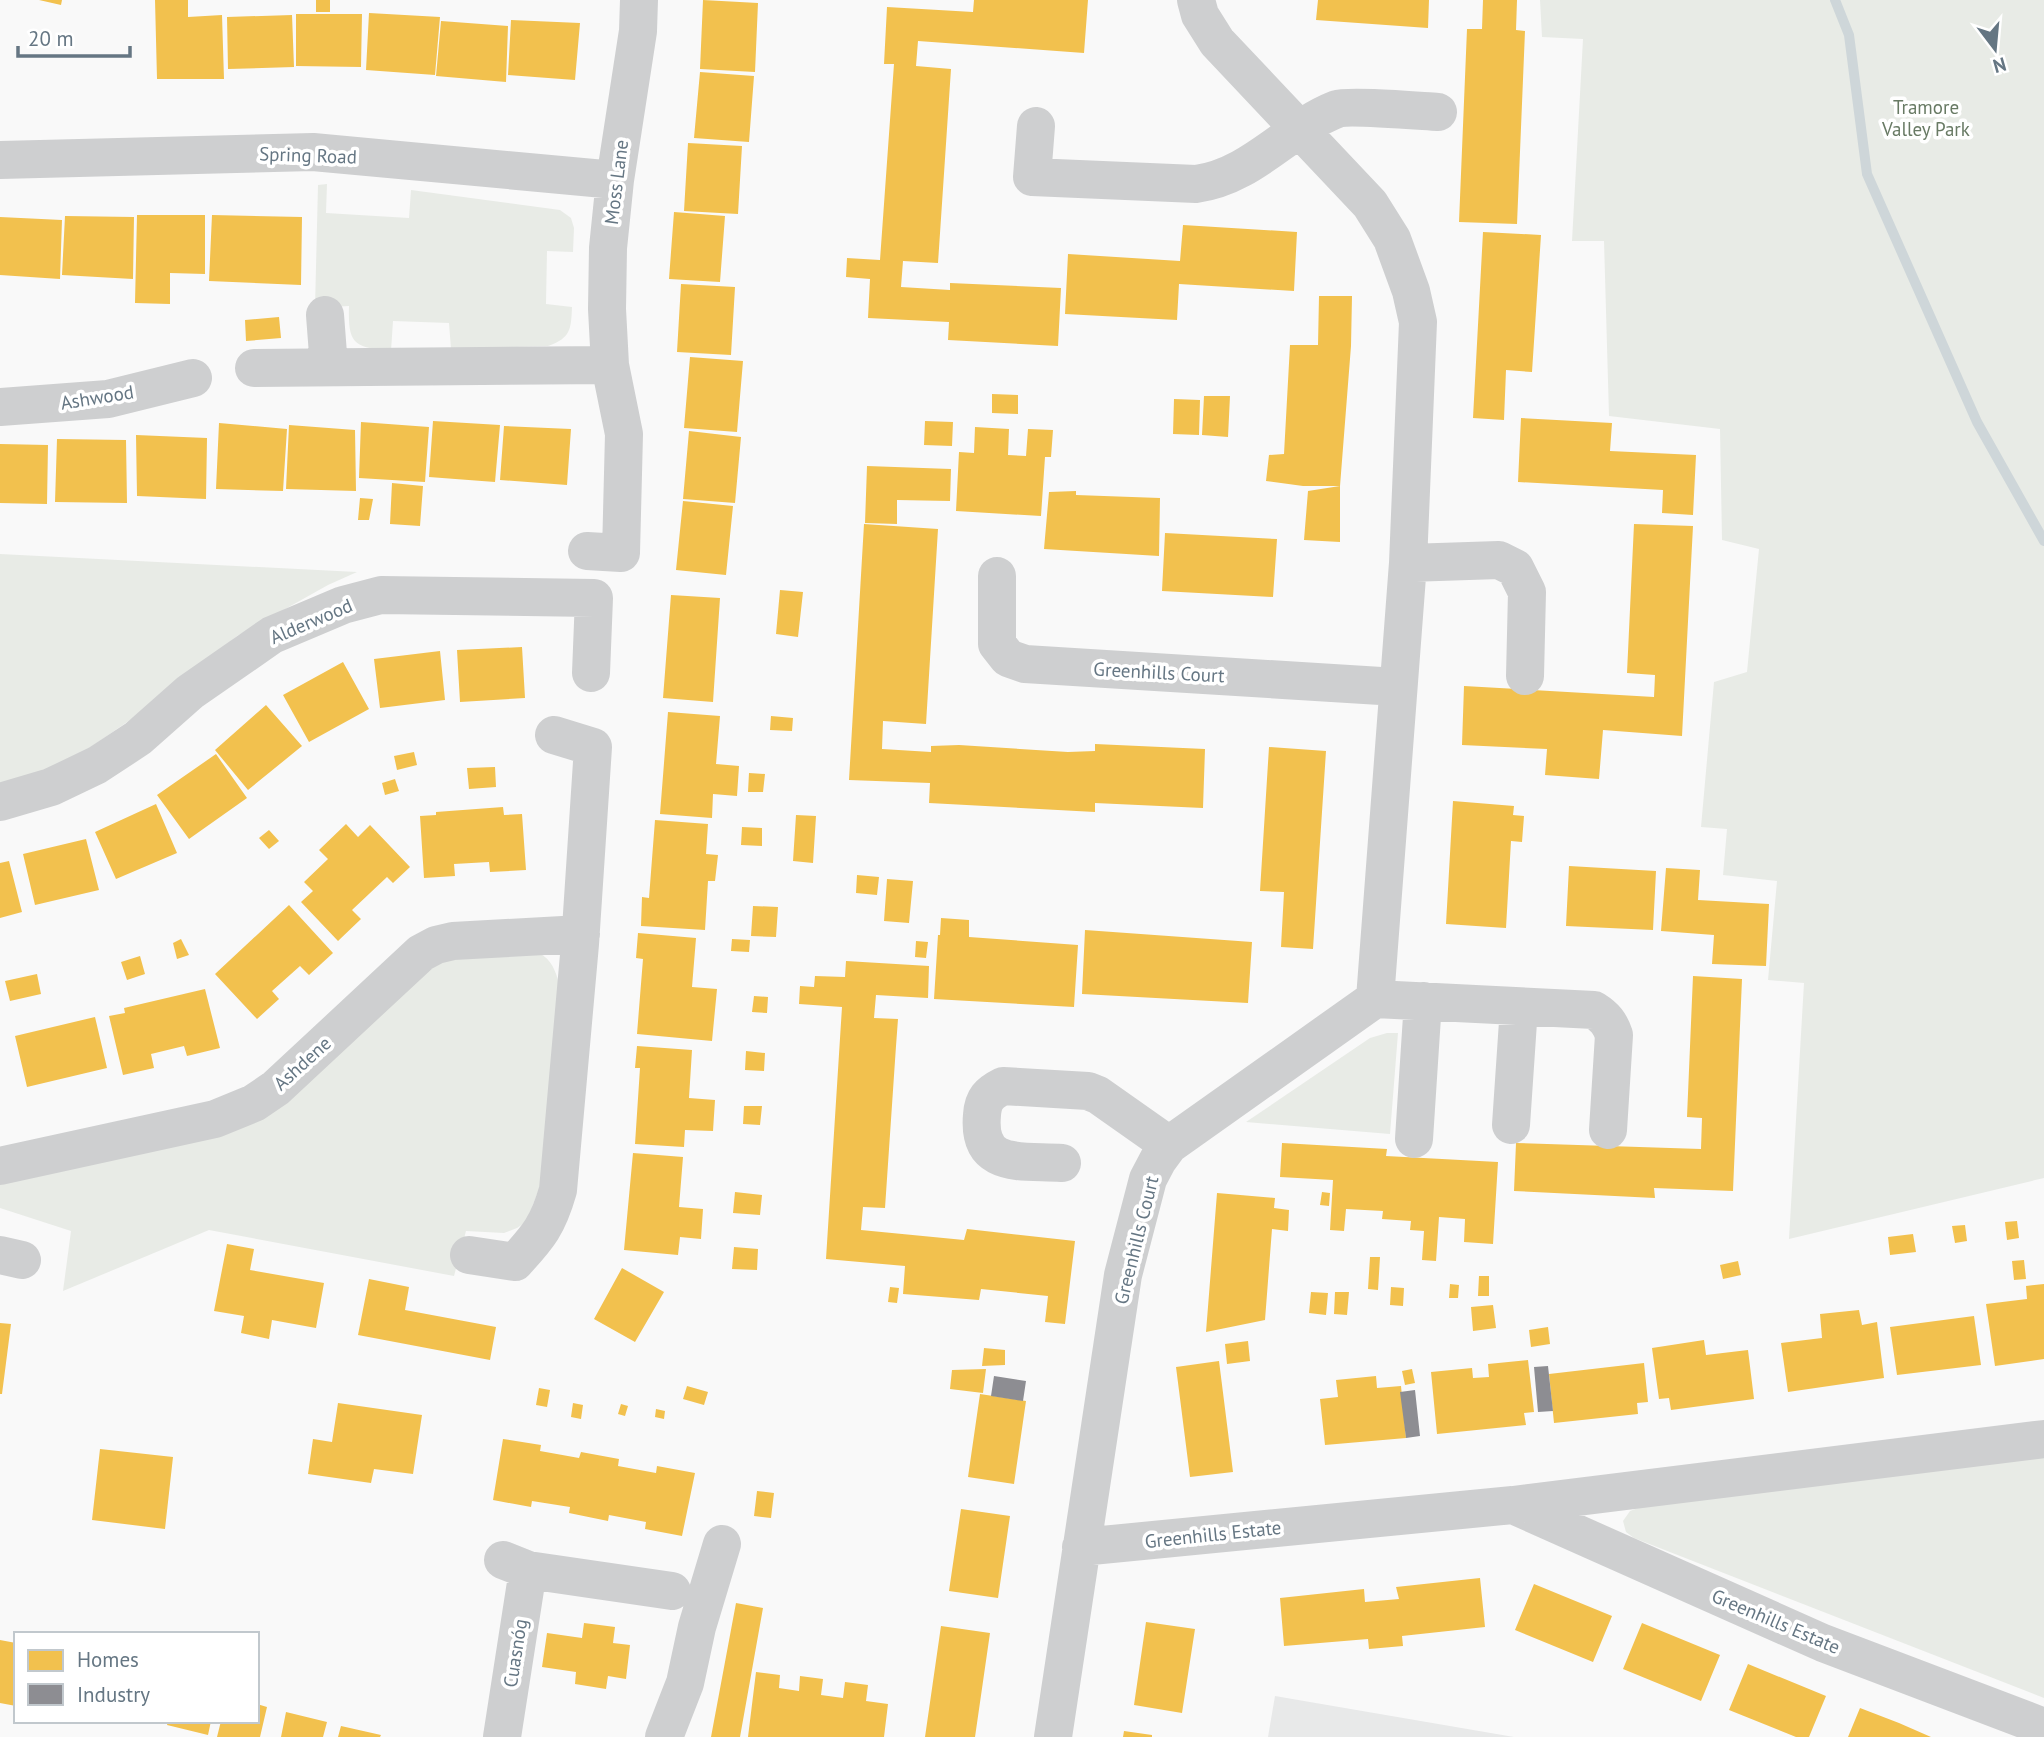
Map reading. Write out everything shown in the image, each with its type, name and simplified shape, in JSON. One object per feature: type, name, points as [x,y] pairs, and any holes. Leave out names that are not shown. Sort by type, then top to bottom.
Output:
[{"type":"street","name":"Moss Lane","points":[[587,551],[621,553],[624,434],[610,365],[608,248],[615,180],[638,31],[639,0]]},
{"type":"street","points":[[1196,0],[1200,15],[1217,42],[1370,204],[1392,240],[1411,291],[1418,322],[1408,563],[1375,999],[1594,1010],[1610,1024],[1614,1035],[1608,1130]]},
{"type":"street","points":[[1036,126],[1032,177],[1196,184],[1232,175],[1339,108],[1438,112]]},
{"type":"street","name":"Spring Road","points":[[0,160],[313,152],[615,180]]},
{"type":"street","points":[[325,315],[329,367]]},
{"type":"street","points":[[254,368],[610,365]]},
{"type":"street","name":"Ashwood","points":[[0,407],[107,399],[193,377]]},
{"type":"street","points":[[1408,563],[1499,560],[1515,568],[1527,592],[1525,676]]},
{"type":"street","name":"Greenhills Court","points":[[998,576],[997,644],[1008,658],[1025,664],[1397,687]]},
{"type":"street","name":"Alderwood","points":[[0,802],[51,787],[97,765],[138,738],[190,692],[272,635],[342,605],[382,595],[594,598],[591,673]]},
{"type":"street","points":[[469,1255],[515,1262],[538,1237],[550,1216],[558,1190],[581,934],[593,747],[554,735]]},
{"type":"street","name":"Ashdene","points":[[0,1166],[215,1118],[254,1103],[276,1088],[421,953],[436,945],[453,941],[581,934]]},
{"type":"street","name":"Greenhills Court","points":[[1053,1737],[1123,1275],[1148,1179],[1169,1145],[1375,999]]},
{"type":"street","points":[[1414,1139],[1423,1000]]},
{"type":"street","points":[[1511,1125],[1520,1007]]},
{"type":"street","points":[[1062,1163],[1004,1159],[992,1154],[980,1134],[986,1098],[1003,1086],[1088,1091],[1106,1099],[1169,1145]]},
{"type":"street","name":"Greenhills Estate","points":[[1081,1547],[1513,1505],[2044,1439]]},
{"type":"street","name":"Greenhills Estate","points":[[1513,1505],[1823,1643],[2044,1727]]},
{"type":"street","points":[[664,1737],[685,1683],[697,1627],[722,1544]]},
{"type":"street","name":"Cuasnóg","points":[[502,1737],[516,1565],[671,1591]]},
{"type":"shaded area","points":[[1275,1696],[1339,1707],[1514,1737],[1268,1737]]},
{"type":"green space","name":"Tramore Valley Park","points":[[1540,0],[2044,0],[2044,1178],[1789,1239],[1804,983],[1768,980],[1777,881],[1723,875],[1727,829],[1701,827],[1714,682],[1747,672],[1759,549],[1722,540],[1720,429],[1609,416],[1604,241],[1572,241],[1583,39],[1542,37]]},
{"type":"green space","points":[[327,184],[326,213],[409,218],[411,190],[560,210],[571,218],[574,228],[573,252],[547,251],[546,304],[572,307],[568,332],[561,340],[548,346],[451,349],[449,323],[393,321],[391,351],[361,345],[352,336],[349,306],[315,308],[318,185]]},
{"type":"green space","points":[[0,554],[357,572],[328,585],[237,636],[156,702],[65,765],[0,786]]},
{"type":"green space","points":[[539,953],[550,962],[559,983],[540,1187],[526,1222],[517,1228],[504,1233],[466,1231],[454,1276],[209,1230],[63,1291],[71,1231],[0,1208],[0,1181],[201,1140],[440,962],[455,957]]},
{"type":"green space","points":[[1398,1033],[1390,1134],[1246,1122],[1370,1038]]},
{"type":"green space","points":[[2044,1457],[2044,1698],[1634,1538],[1626,1532],[1623,1521],[1630,1511],[1643,1506]]},
{"type":"building: Homes","points":[[39,0],[62,0],[61,5]]},
{"type":"building: Homes","points":[[155,0],[188,0],[188,17],[222,15],[224,79],[157,79]]},
{"type":"building: Homes","points":[[316,0],[330,0],[330,12],[316,12]]},
{"type":"building: Homes","points":[[703,0],[758,3],[755,72],[700,69]]},
{"type":"building: Homes","points":[[974,0],[1088,0],[1084,53],[918,41],[916,66],[951,69],[938,263],[903,261],[901,287],[950,290],[950,283],[1061,288],[1058,346],[948,340],[949,322],[868,318],[870,279],[846,277],[847,258],[880,260],[894,64],[884,64],[887,7],[973,12]]},
{"type":"building: Homes","points":[[1318,0],[1429,0],[1428,28],[1316,20]]},
{"type":"building: Homes","points":[[1483,0],[1517,0],[1516,30],[1525,31],[1517,224],[1459,222],[1467,29],[1482,29]]},
{"type":"building: Homes","points":[[369,13],[440,17],[435,75],[366,70]]},
{"type":"building: Homes","points":[[296,14],[362,14],[361,67],[296,66]]},
{"type":"building: Homes","points":[[292,15],[294,67],[228,69],[227,17]]},
{"type":"building: Homes","points":[[511,20],[580,23],[575,80],[508,75]]},
{"type":"building: Homes","points":[[441,21],[508,26],[506,82],[436,76]]},
{"type":"building: Homes","points":[[700,72],[754,76],[749,142],[694,138]]},
{"type":"building: Homes","points":[[688,143],[742,146],[738,214],[684,211]]},
{"type":"building: Homes","points":[[674,212],[725,216],[720,282],[669,279]]},
{"type":"building: Homes","points":[[137,215],[205,215],[205,274],[170,273],[170,304],[135,303]]},
{"type":"building: Homes","points":[[212,215],[302,217],[301,285],[209,281]]},
{"type":"building: Homes","points":[[65,216],[134,217],[133,279],[62,275]]},
{"type":"building: Homes","points":[[0,217],[62,220],[60,279],[0,275]]},
{"type":"building: Homes","points":[[1183,225],[1297,232],[1294,291],[1179,284],[1177,320],[1065,314],[1068,254],[1180,261]]},
{"type":"building: Homes","points":[[1483,232],[1541,235],[1532,372],[1506,370],[1504,420],[1473,418]]},
{"type":"building: Homes","points":[[681,284],[735,287],[731,355],[677,352]]},
{"type":"building: Homes","points":[[1319,296],[1352,296],[1351,346],[1340,486],[1303,486],[1266,481],[1269,455],[1284,454],[1290,345],[1318,345]]},
{"type":"building: Homes","points":[[279,317],[281,338],[246,341],[245,320]]},
{"type":"building: Homes","points":[[690,357],[743,361],[737,432],[684,428]]},
{"type":"building: Homes","points":[[992,394],[1018,395],[1018,414],[992,413]]},
{"type":"building: Homes","points":[[1204,396],[1230,396],[1228,437],[1202,435]]},
{"type":"building: Homes","points":[[1174,399],[1200,400],[1199,435],[1173,434]]},
{"type":"building: Homes","points":[[1521,418],[1612,423],[1610,451],[1696,455],[1693,515],[1662,513],[1663,490],[1518,482]]},
{"type":"building: Homes","points":[[433,421],[500,425],[495,482],[429,477]]},
{"type":"building: Homes","points":[[925,421],[953,422],[952,446],[924,445]]},
{"type":"building: Homes","points":[[361,422],[429,427],[425,482],[359,478]]},
{"type":"building: Homes","points":[[219,423],[287,429],[283,491],[216,489]]},
{"type":"building: Homes","points":[[289,425],[355,430],[356,491],[286,489]]},
{"type":"building: Homes","points":[[504,426],[571,429],[567,485],[500,480]]},
{"type":"building: Homes","points":[[975,427],[1009,429],[1008,455],[1026,456],[1028,429],[1053,430],[1051,457],[1045,457],[1041,516],[956,511],[959,452],[974,453]]},
{"type":"building: Homes","points":[[689,431],[741,437],[735,503],[683,499]]},
{"type":"building: Homes","points":[[136,435],[207,438],[206,499],[137,496]]},
{"type":"building: Homes","points":[[57,439],[126,440],[127,503],[55,502]]},
{"type":"building: Homes","points":[[0,444],[48,445],[47,504],[0,503]]},
{"type":"building: Homes","points":[[867,466],[951,469],[950,501],[897,500],[897,524],[865,523]]},
{"type":"building: Homes","points":[[392,483],[423,486],[420,526],[390,524]]},
{"type":"building: Homes","points":[[1340,486],[1340,542],[1304,540],[1308,491]]},
{"type":"building: Homes","points":[[1076,491],[1076,495],[1160,498],[1159,556],[1044,549],[1049,492]]},
{"type":"building: Homes","points":[[360,498],[373,499],[369,520],[358,520]]},
{"type":"building: Homes","points":[[683,501],[733,506],[726,575],[676,570]]},
{"type":"building: Homes","points":[[864,524],[938,529],[926,724],[883,721],[882,749],[931,752],[931,746],[959,745],[1068,752],[1095,751],[1095,744],[1205,749],[1203,808],[1095,803],[1095,812],[929,803],[930,783],[849,780]]},
{"type":"building: Homes","points":[[1634,524],[1693,526],[1682,736],[1603,730],[1599,779],[1545,775],[1547,749],[1462,745],[1464,686],[1654,697],[1655,675],[1627,673]]},
{"type":"building: Homes","points":[[1165,533],[1277,539],[1273,597],[1162,591]]},
{"type":"building: Homes","points":[[780,590],[803,592],[798,637],[776,634]]},
{"type":"building: Homes","points":[[671,595],[720,598],[713,702],[663,698]]},
{"type":"building: Homes","points":[[522,647],[525,698],[460,702],[457,650]]},
{"type":"building: Homes","points":[[440,651],[445,700],[380,708],[374,659]]},
{"type":"building: Homes","points":[[343,662],[369,709],[309,742],[283,695]]},
{"type":"building: Homes","points":[[266,705],[302,746],[248,790],[215,750]]},
{"type":"building: Homes","points":[[668,712],[720,716],[716,764],[739,766],[737,796],[713,794],[712,818],[660,814]]},
{"type":"building: Homes","points":[[771,716],[793,718],[792,731],[770,730]]},
{"type":"building: Homes","points":[[1269,747],[1326,751],[1313,949],[1281,947],[1284,892],[1260,891]]},
{"type":"building: Homes","points":[[414,752],[417,765],[397,770],[394,756]]},
{"type":"building: Homes","points":[[216,754],[247,798],[189,839],[157,795]]},
{"type":"building: Homes","points":[[495,767],[496,787],[469,789],[467,768]]},
{"type":"building: Homes","points":[[749,773],[765,774],[763,792],[748,792]]},
{"type":"building: Homes","points":[[395,779],[399,791],[385,795],[382,783]]},
{"type":"building: Homes","points":[[1453,801],[1514,806],[1513,815],[1524,816],[1522,842],[1511,841],[1506,928],[1446,924]]},
{"type":"building: Homes","points":[[156,804],[177,853],[116,879],[95,832]]},
{"type":"building: Homes","points":[[503,807],[504,815],[522,814],[526,870],[490,872],[489,862],[454,864],[455,876],[424,878],[420,816],[436,815],[436,812]]},
{"type":"building: Homes","points":[[796,815],[816,816],[813,863],[793,861]]},
{"type":"building: Homes","points":[[655,820],[708,824],[706,854],[718,855],[715,881],[708,881],[705,930],[641,926],[642,897],[649,898]]},
{"type":"building: Homes","points":[[346,824],[358,837],[370,825],[410,867],[393,883],[387,877],[352,910],[361,919],[338,941],[301,902],[313,891],[304,882],[328,859],[319,850]]},
{"type":"building: Homes","points":[[742,827],[762,828],[762,846],[741,845]]},
{"type":"building: Homes","points":[[269,830],[279,841],[269,849],[259,838]]},
{"type":"building: Homes","points":[[86,839],[99,890],[35,905],[23,854]]},
{"type":"building: Homes","points":[[9,861],[22,912],[0,918],[0,863]]},
{"type":"building: Homes","points":[[1569,866],[1656,871],[1653,930],[1566,926]]},
{"type":"building: Homes","points":[[1666,868],[1700,870],[1698,900],[1769,904],[1766,966],[1712,964],[1714,935],[1661,931]]},
{"type":"building: Homes","points":[[857,875],[879,877],[877,895],[856,893]]},
{"type":"building: Homes","points":[[887,879],[913,881],[909,923],[884,921]]},
{"type":"building: Homes","points":[[289,905],[333,953],[309,975],[300,966],[272,991],[279,999],[257,1019],[215,974]]},
{"type":"building: Homes","points":[[753,906],[778,907],[776,937],[751,936]]},
{"type":"building: Homes","points":[[941,918],[969,920],[969,937],[1078,945],[1074,1007],[934,999]]},
{"type":"building: Homes","points":[[1085,930],[1252,942],[1248,1003],[1082,994]]},
{"type":"building: Homes","points":[[638,933],[696,938],[692,987],[717,989],[712,1041],[637,1034],[643,959],[636,958]]},
{"type":"building: Homes","points":[[181,939],[189,955],[177,959],[173,943]]},
{"type":"building: Homes","points":[[732,939],[750,940],[749,952],[731,951]]},
{"type":"building: Homes","points":[[916,941],[928,942],[926,958],[915,957]]},
{"type":"building: Homes","points":[[140,956],[145,974],[127,980],[121,962]]},
{"type":"building: Homes","points":[[846,961],[929,966],[928,998],[876,995],[874,1018],[898,1019],[885,1208],[863,1207],[861,1230],[964,1240],[967,1229],[1075,1241],[1065,1324],[1045,1322],[1048,1296],[981,1289],[979,1300],[903,1294],[905,1266],[826,1259],[842,1007],[799,1004],[800,986],[814,987],[815,976],[845,977]]},
{"type":"building: Homes","points":[[37,974],[41,994],[10,1001],[5,981]]},
{"type":"building: Homes","points":[[1693,976],[1742,979],[1733,1191],[1654,1188],[1655,1198],[1514,1191],[1516,1143],[1701,1149],[1702,1118],[1687,1117]]},
{"type":"building: Homes","points":[[205,989],[220,1048],[187,1056],[184,1046],[151,1054],[154,1068],[123,1075],[109,1016],[125,1013],[124,1008]]},
{"type":"building: Homes","points":[[754,996],[768,997],[767,1013],[752,1012]]},
{"type":"building: Homes","points":[[95,1017],[107,1068],[27,1087],[15,1036]]},
{"type":"building: Homes","points":[[637,1046],[692,1050],[689,1098],[715,1100],[713,1131],[685,1130],[684,1147],[635,1144],[640,1068],[635,1068]]},
{"type":"building: Homes","points":[[746,1051],[765,1053],[764,1071],[745,1070]]},
{"type":"building: Homes","points":[[744,1106],[762,1106],[760,1125],[743,1124]]},
{"type":"building: Homes","points":[[1282,1143],[1387,1149],[1386,1156],[1498,1162],[1493,1244],[1464,1242],[1465,1219],[1439,1217],[1436,1261],[1422,1260],[1424,1231],[1410,1230],[1411,1221],[1382,1219],[1383,1211],[1346,1209],[1344,1231],[1330,1230],[1333,1180],[1280,1177]]},
{"type":"building: Homes","points":[[633,1153],[683,1157],[679,1207],[703,1209],[701,1239],[680,1237],[678,1255],[624,1250]]},
{"type":"building: Homes","points":[[735,1192],[762,1195],[760,1215],[733,1213]]},
{"type":"building: Homes","points":[[1322,1192],[1330,1193],[1329,1206],[1320,1205]]},
{"type":"building: Homes","points":[[1217,1193],[1275,1198],[1274,1208],[1289,1210],[1288,1231],[1272,1229],[1265,1320],[1206,1332]]},
{"type":"building: Homes","points":[[2017,1221],[2019,1238],[2007,1240],[2005,1222]]},
{"type":"building: Homes","points":[[1965,1225],[1967,1241],[1955,1243],[1952,1226]]},
{"type":"building: Homes","points":[[1913,1234],[1916,1252],[1890,1255],[1888,1237]]},
{"type":"building: Homes","points":[[227,1244],[254,1249],[250,1270],[324,1283],[316,1328],[272,1320],[269,1339],[241,1333],[244,1316],[214,1311]]},
{"type":"building: Homes","points":[[734,1247],[758,1249],[757,1270],[732,1269]]},
{"type":"building: Homes","points":[[1370,1257],[1380,1257],[1378,1290],[1368,1289]]},
{"type":"building: Homes","points":[[2024,1260],[2026,1279],[2014,1280],[2012,1261]]},
{"type":"building: Homes","points":[[1738,1261],[1741,1275],[1723,1279],[1720,1265]]},
{"type":"building: Homes","points":[[622,1268],[664,1292],[635,1342],[594,1319]]},
{"type":"building: Homes","points":[[1479,1276],[1489,1276],[1489,1296],[1478,1296]]},
{"type":"building: Homes","points":[[369,1279],[409,1287],[405,1310],[496,1327],[490,1360],[358,1335]]},
{"type":"building: Homes","points":[[1450,1284],[1459,1285],[1458,1298],[1449,1298]]},
{"type":"building: Homes","points":[[2044,1284],[2044,1359],[1995,1366],[1986,1304],[2027,1299],[2026,1286]]},
{"type":"building: Homes","points":[[890,1287],[899,1288],[897,1303],[888,1302]]},
{"type":"building: Homes","points":[[1391,1287],[1404,1288],[1403,1306],[1390,1305]]},
{"type":"building: Homes","points":[[1311,1292],[1328,1293],[1326,1315],[1309,1313]]},
{"type":"building: Homes","points":[[1335,1292],[1349,1292],[1347,1315],[1334,1314]]},
{"type":"building: Homes","points":[[1493,1305],[1496,1328],[1473,1331],[1471,1307]]},
{"type":"building: Homes","points":[[1859,1310],[1862,1325],[1877,1322],[1884,1378],[1788,1392],[1781,1343],[1822,1338],[1820,1314]]},
{"type":"building: Homes","points":[[1974,1316],[1981,1365],[1897,1375],[1890,1327]]},
{"type":"building: Homes","points":[[0,1323],[11,1324],[2,1394],[0,1394]]},
{"type":"building: Homes","points":[[1548,1327],[1550,1344],[1531,1347],[1529,1330]]},
{"type":"building: Homes","points":[[1704,1340],[1706,1355],[1748,1350],[1754,1399],[1671,1410],[1669,1398],[1659,1399],[1652,1348]]},
{"type":"building: Homes","points":[[1248,1341],[1250,1361],[1227,1364],[1225,1344]]},
{"type":"building: Homes","points":[[984,1348],[1005,1350],[1005,1365],[982,1366]]},
{"type":"building: Homes","points":[[1528,1360],[1534,1412],[1524,1413],[1526,1425],[1437,1434],[1431,1372],[1472,1368],[1473,1378],[1489,1377],[1488,1364]]},
{"type":"building: Homes","points":[[1219,1361],[1233,1472],[1190,1477],[1176,1367]]},
{"type":"building: Homes","points":[[1644,1363],[1648,1402],[1637,1403],[1638,1414],[1554,1423],[1549,1374]]},
{"type":"building: Homes","points":[[986,1369],[983,1393],[950,1389],[952,1370]]},
{"type":"building: Homes","points":[[1412,1369],[1415,1383],[1405,1385],[1402,1371]]},
{"type":"building: Homes","points":[[1376,1376],[1377,1388],[1401,1386],[1406,1438],[1325,1445],[1320,1399],[1338,1397],[1336,1380]]},
{"type":"building: Homes","points":[[687,1386],[708,1392],[704,1405],[683,1399]]},
{"type":"building: Homes","points":[[539,1388],[550,1390],[547,1407],[536,1405]]},
{"type":"building: Homes","points":[[980,1394],[1026,1401],[1014,1484],[968,1477]]},
{"type":"building: Homes","points":[[338,1403],[422,1415],[413,1474],[374,1469],[371,1483],[308,1474],[313,1439],[332,1442]]},
{"type":"building: Homes","points":[[573,1403],[583,1405],[581,1419],[571,1417]]},
{"type":"building: Homes","points":[[621,1404],[628,1406],[625,1416],[618,1414]]},
{"type":"building: Homes","points":[[656,1409],[665,1411],[664,1419],[655,1417]]},
{"type":"building: Homes","points":[[503,1439],[541,1445],[540,1451],[579,1458],[581,1452],[619,1459],[618,1466],[656,1473],[657,1466],[695,1473],[682,1536],[645,1529],[646,1522],[609,1515],[608,1521],[569,1513],[570,1507],[532,1501],[531,1507],[493,1500]]},
{"type":"building: Homes","points":[[100,1449],[173,1457],[165,1529],[92,1520]]},
{"type":"building: Homes","points":[[757,1491],[774,1493],[771,1518],[754,1516]]},
{"type":"building: Homes","points":[[961,1509],[1010,1516],[998,1598],[949,1591]]},
{"type":"building: Homes","points":[[1480,1578],[1485,1627],[1402,1636],[1403,1646],[1369,1649],[1368,1639],[1284,1646],[1280,1598],[1364,1589],[1365,1602],[1399,1599],[1396,1587]]},
{"type":"building: Homes","points":[[1534,1584],[1612,1616],[1593,1662],[1515,1630]]},
{"type":"building: Homes","points":[[736,1603],[763,1608],[740,1737],[711,1737]]},
{"type":"building: Homes","points":[[1146,1622],[1195,1629],[1182,1713],[1134,1705]]},
{"type":"building: Homes","points":[[584,1623],[615,1627],[613,1643],[630,1645],[626,1679],[608,1676],[606,1689],[575,1684],[576,1672],[542,1667],[547,1633],[582,1638]]},
{"type":"building: Homes","points":[[1642,1623],[1720,1655],[1701,1701],[1623,1669]]},
{"type":"building: Homes","points":[[941,1626],[990,1633],[975,1737],[925,1737]]},
{"type":"building: Homes","points":[[0,1640],[14,1643],[14,1706],[0,1703]]},
{"type":"building: Homes","points":[[1748,1664],[1826,1696],[1809,1737],[1796,1737],[1729,1710]]},
{"type":"building: Homes","points":[[756,1672],[780,1675],[779,1688],[799,1691],[800,1676],[823,1679],[821,1695],[843,1698],[845,1682],[868,1685],[866,1701],[888,1704],[884,1737],[748,1737]]},
{"type":"building: Homes","points":[[259,1705],[267,1707],[260,1737],[217,1737],[220,1723],[259,1723]]},
{"type":"building: Homes","points":[[1860,1708],[1899,1723],[1931,1737],[1848,1737]]},
{"type":"building: Homes","points":[[286,1712],[327,1722],[323,1737],[281,1737]]},
{"type":"building: Homes","points":[[168,1723],[211,1723],[208,1735]]},
{"type":"building: Homes","points":[[341,1726],[381,1735],[338,1737]]},
{"type":"building: Homes","points":[[1124,1731],[1152,1735],[1152,1737],[1123,1737]]},
{"type":"building: Industry","points":[[1548,1366],[1553,1411],[1538,1412],[1534,1367]]},
{"type":"building: Industry","points":[[994,1376],[1026,1381],[1023,1401],[991,1396]]},
{"type":"building: Industry","points":[[1415,1390],[1420,1436],[1406,1438],[1400,1392]]},
{"type":"waterway","points":[[1835,0],[1849,35],[1867,174],[1977,422],[2044,541]]}]
